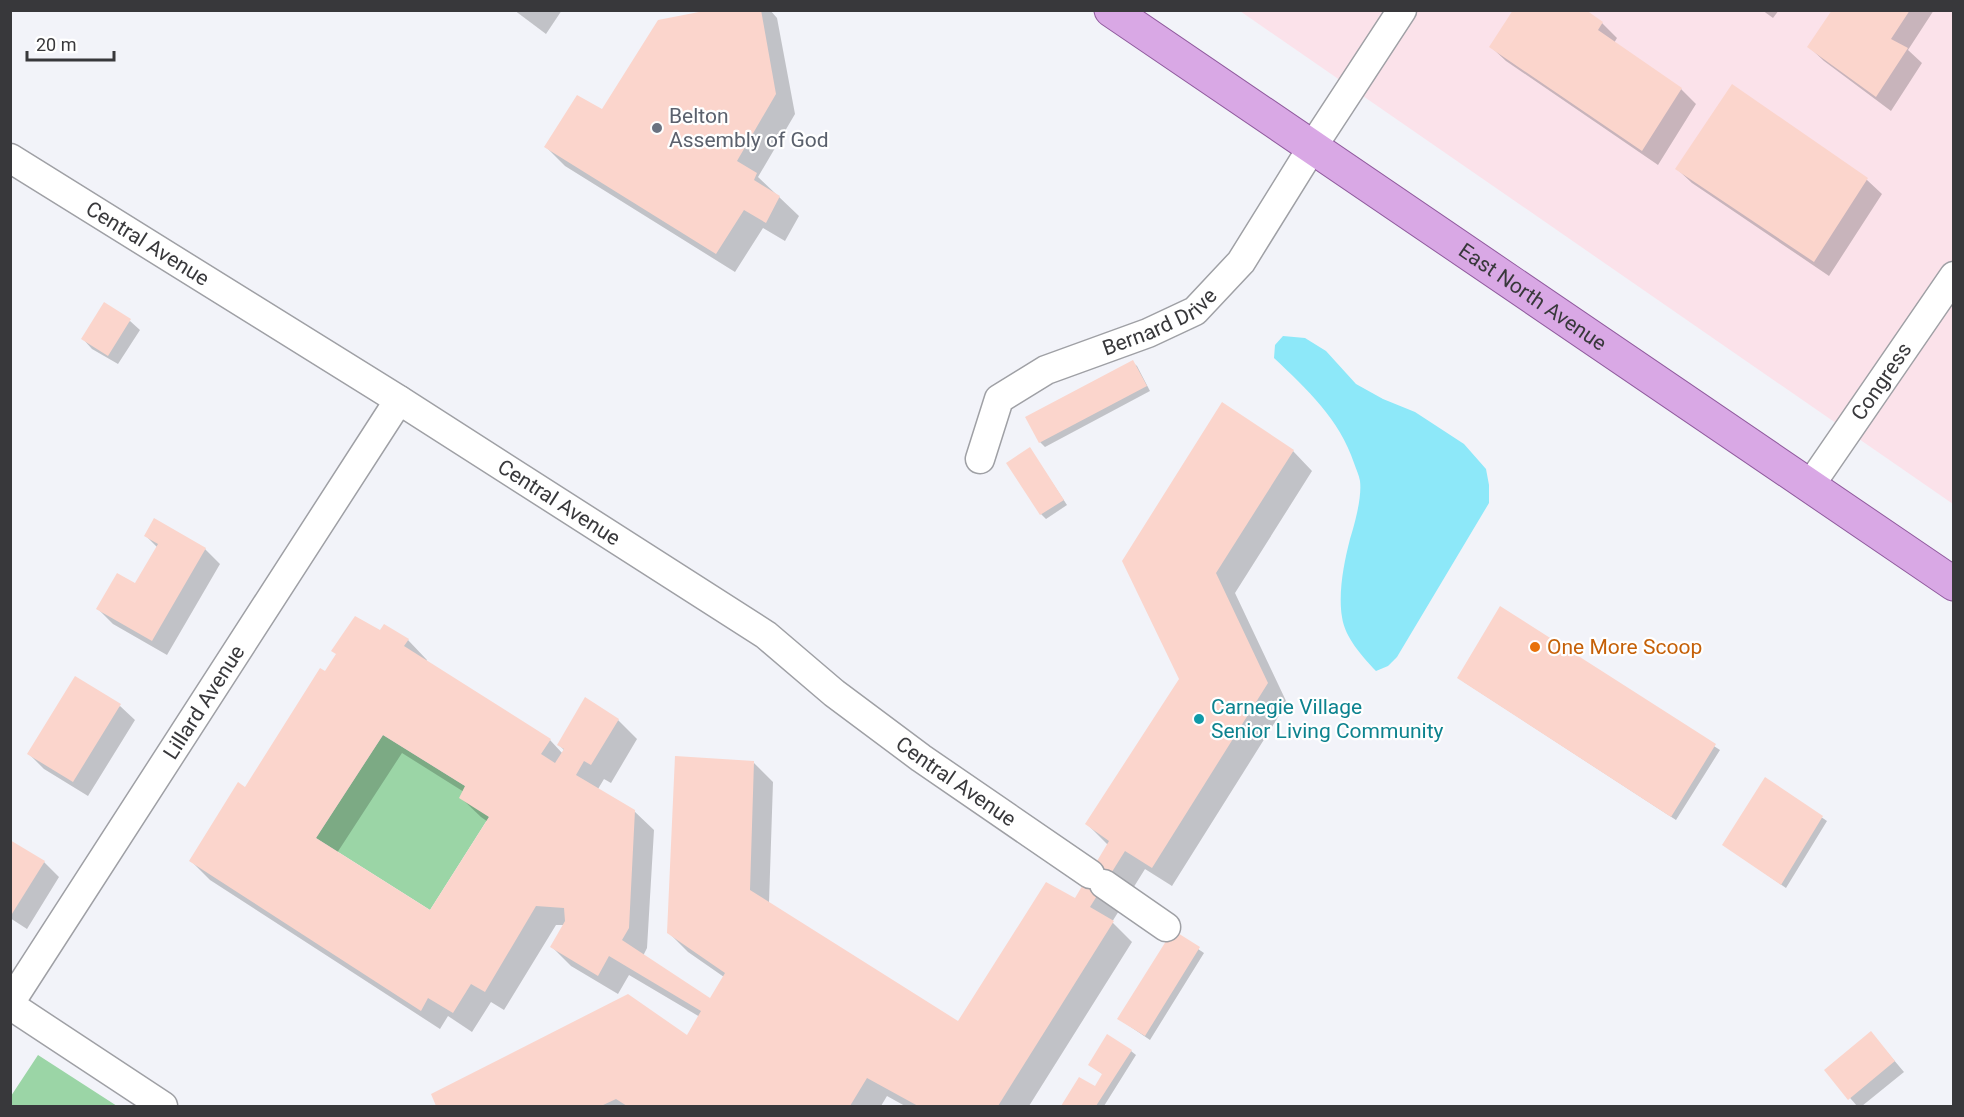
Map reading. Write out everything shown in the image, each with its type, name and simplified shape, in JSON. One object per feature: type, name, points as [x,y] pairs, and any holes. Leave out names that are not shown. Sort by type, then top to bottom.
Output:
[{"type":"main road","name":"East North Avenue","points":[[1111,10],[1953,584]]},
{"type":"street","name":"Bernard Drive","points":[[980,459],[999,399],[1046,370],[1148,333],[1195,311],[1241,262],[1402,10]]},
{"type":"street","name":"Central Avenue","points":[[10,158],[399,400],[766,635],[834,693],[921,758],[1166,927]]},
{"type":"street","name":"Congress","points":[[1809,487],[1953,276]]},
{"type":"street","name":"Lillard Avenue","points":[[10,1004],[399,400]]},
{"type":"street","points":[[10,1004],[163,1107]]},
{"type":"shaded area","points":[[1240,11],[1953,11],[1953,504]]},
{"type":"green space","points":[[383,735],[465,786],[489,817],[430,910],[316,838]]},
{"type":"green space","points":[[38,1055],[117,1106],[11,1106],[11,1096]]},
{"type":"water","points":[[1283,336],[1305,338],[1326,351],[1356,384],[1383,399],[1415,412],[1464,444],[1486,469],[1489,503],[1397,657],[1388,666],[1376,671],[1350,639],[1344,625],[1341,608],[1344,567],[1359,502],[1359,476],[1348,447],[1331,419],[1274,358],[1275,345]]},
{"type":"building","name":"Belton Assembly of God","points":[[709,10],[761,10],[776,94],[737,161],[757,173],[754,180],[780,196],[766,223],[744,210],[716,254],[544,147],[577,95],[602,109],[658,20]]},
{"type":"building","points":[[1513,10],[1586,10],[1603,22],[1598,30],[1682,88],[1642,151],[1489,47]]},
{"type":"building","points":[[1832,10],[1910,10],[1891,39],[1908,48],[1876,97],[1807,47]]},
{"type":"building","points":[[1732,84],[1868,178],[1814,262],[1675,169]]},
{"type":"building","points":[[104,302],[131,319],[108,356],[81,339]]},
{"type":"building","points":[[1133,360],[1147,386],[1039,443],[1025,417]]},
{"type":"building","points":[[1222,402],[1294,450],[1216,573],[1268,683],[1152,868],[1125,851],[1090,907],[1114,921],[998,1106],[918,1106],[867,1078],[850,1106],[627,1106],[616,1099],[601,1106],[436,1106],[431,1094],[628,994],[687,1035],[701,1011],[609,956],[598,976],[550,947],[565,921],[564,908],[536,906],[485,992],[471,984],[453,1013],[428,998],[421,1011],[189,861],[238,782],[245,787],[320,668],[325,671],[336,654],[331,651],[355,616],[380,630],[384,624],[409,639],[404,646],[551,739],[541,754],[555,763],[564,749],[557,745],[585,697],[619,719],[591,765],[584,761],[576,775],[635,810],[629,928],[622,940],[710,998],[725,973],[667,933],[675,756],[754,761],[750,890],[958,1021],[1046,882],[1075,898],[1109,841],[1085,824],[1179,679],[1122,561]],"holes":[[[383,735],[465,786],[459,798],[489,817],[430,910],[316,838]]]},
{"type":"building","points":[[1030,447],[1064,500],[1040,515],[1006,463]]},
{"type":"building","points":[[154,518],[206,548],[152,641],[96,609],[117,573],[135,583],[158,544],[144,536]]},
{"type":"building","points":[[1500,606],[1716,744],[1671,817],[1457,678]]},
{"type":"building","points":[[75,676],[121,704],[73,782],[27,754]]},
{"type":"building","points":[[1765,777],[1823,816],[1781,885],[1722,845]]},
{"type":"building","points":[[10,840],[45,861],[10,917]]},
{"type":"building","points":[[1173,930],[1200,947],[1145,1036],[1117,1019]]},
{"type":"building","points":[[1871,1031],[1895,1061],[1848,1100],[1824,1070]]},
{"type":"building","points":[[1107,1034],[1132,1050],[1096,1106],[1061,1106],[1079,1077],[1095,1086],[1102,1074],[1088,1065]]},
{"type":"place","name":"Belton Assembly of God","points":[[657,128]]},
{"type":"place","name":"One More Scoop","points":[[1535,647]]},
{"type":"place","name":"Carnegie Village Senior Living Community","points":[[1199,719]]}]
